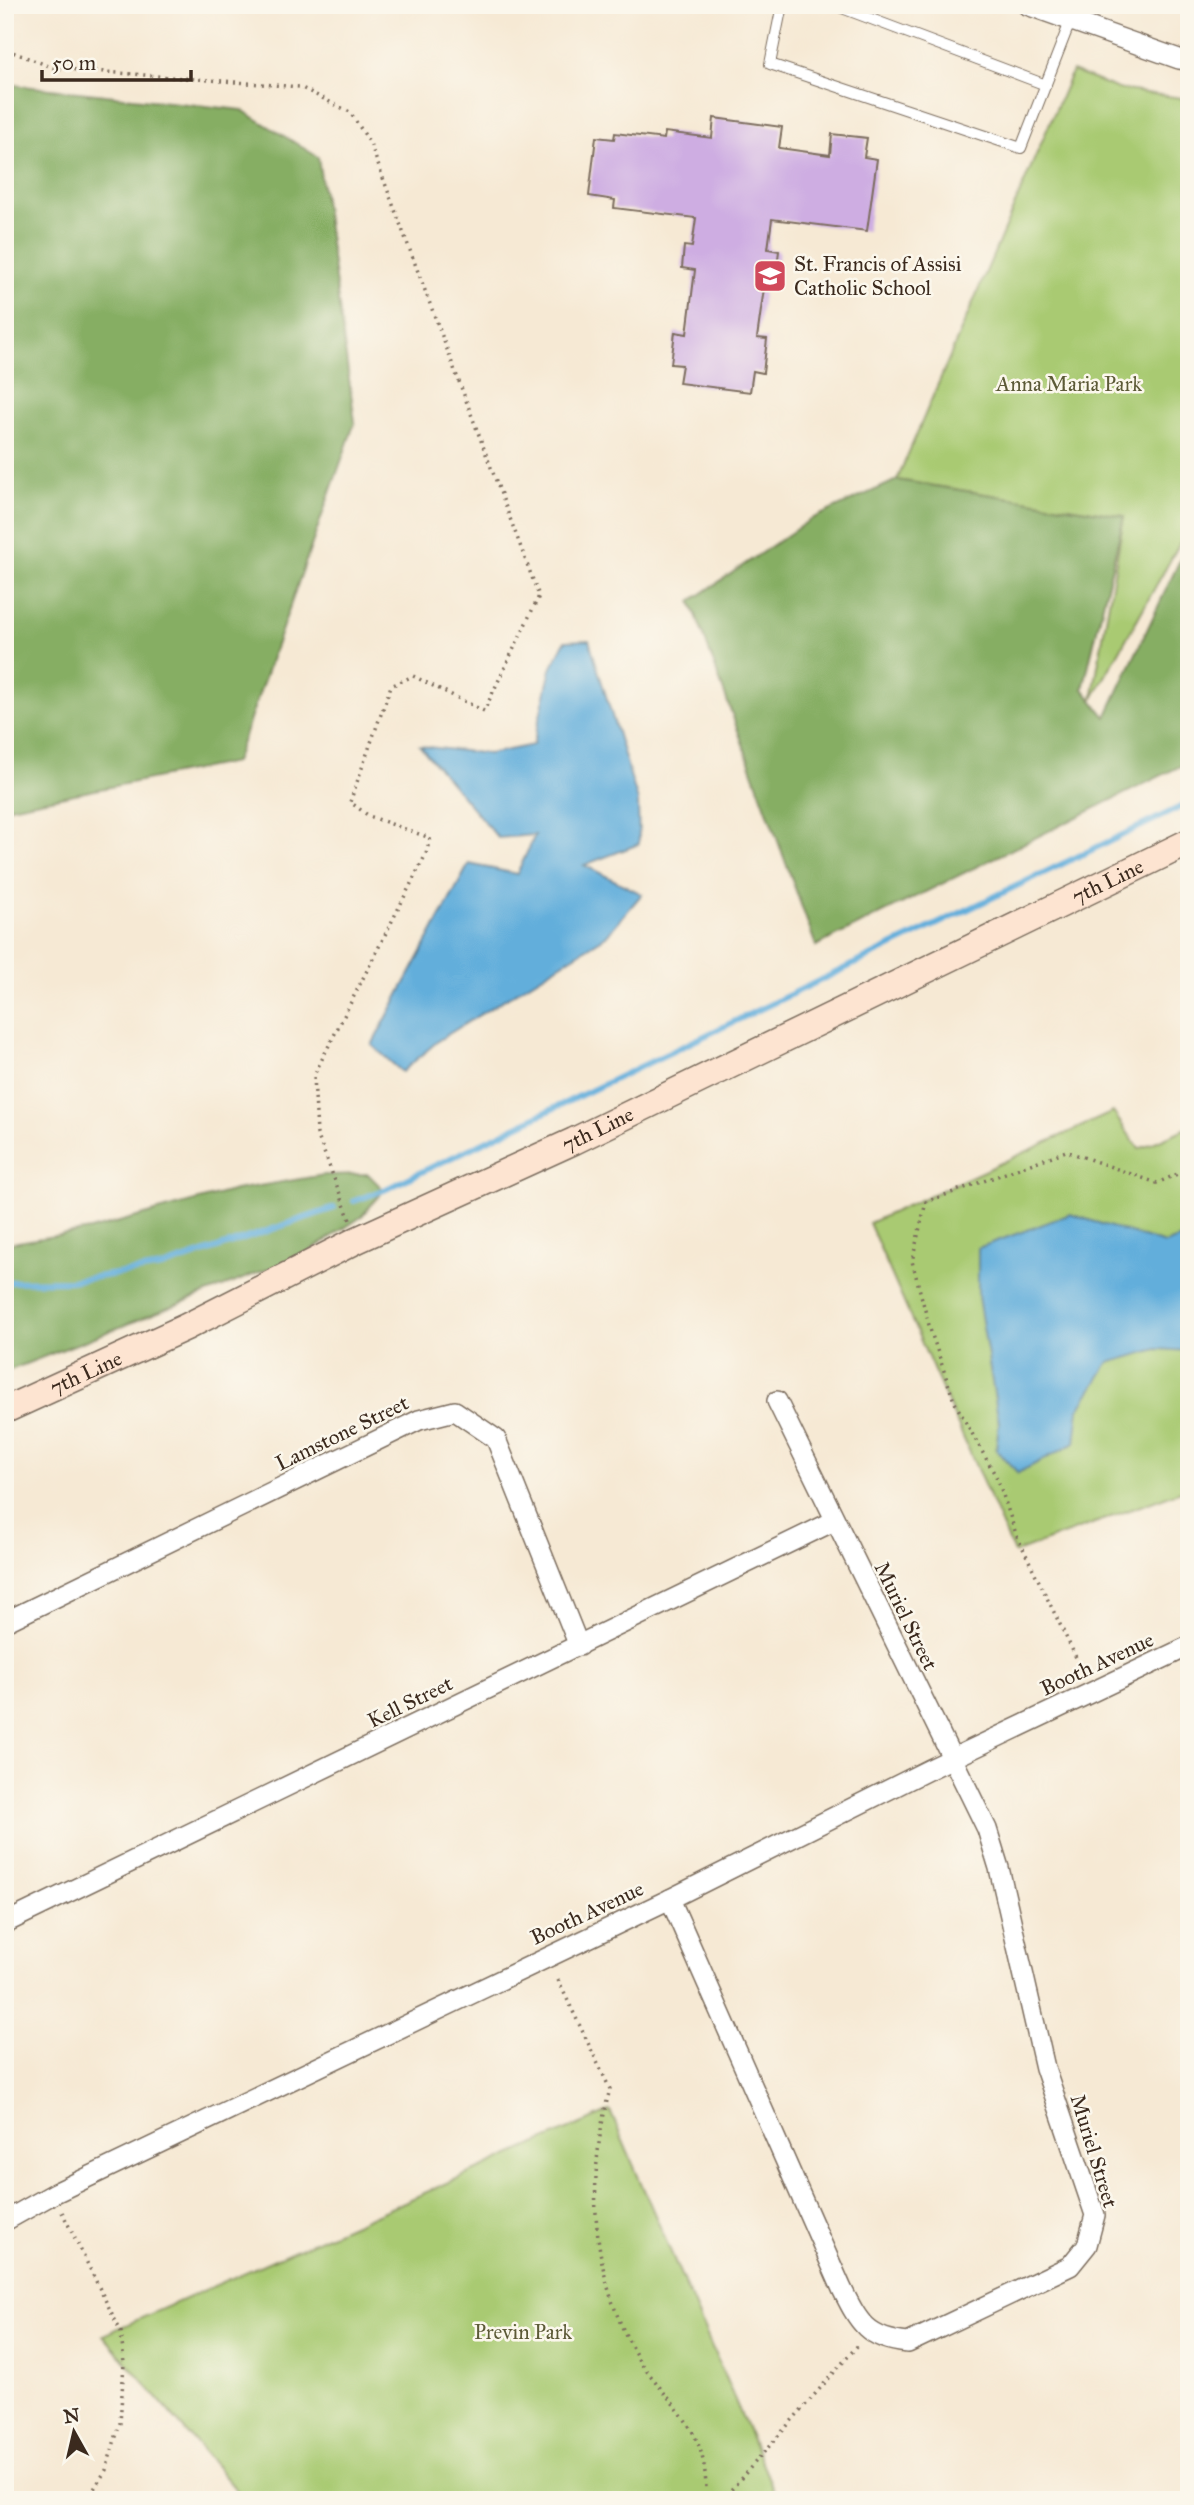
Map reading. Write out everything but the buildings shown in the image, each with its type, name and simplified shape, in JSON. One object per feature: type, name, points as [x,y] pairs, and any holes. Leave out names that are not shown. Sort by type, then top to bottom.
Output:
[{"type":"street","points":[[1027,5],[1074,14],[1180,59],[1189,60]]},
{"type":"street","name":"7th Line","points":[[5,1410],[186,1326],[357,1240],[575,1141],[1189,842]]},
{"type":"street","name":"Muriel Street","points":[[670,1899],[842,2289],[860,2323],[871,2333],[889,2341],[908,2343],[1070,2266],[1087,2245],[1095,2215],[1045,2068],[999,1868],[987,1829],[777,1401]]},
{"type":"street","name":"Lamstone Street","points":[[5,1622],[419,1420],[455,1411],[496,1439],[579,1646]]},
{"type":"street","name":"Kell Street","points":[[5,1923],[834,1521]]},
{"type":"street","name":"Booth Avenue","points":[[5,2221],[55,2193],[670,1899],[953,1758],[1189,1646]]},
{"type":"lane","points":[[782,5],[770,64],[1021,148],[1074,14]]},
{"type":"lane","points":[[834,5],[1046,85]]},
{"type":"path","points":[[5,42],[10,51],[54,68],[300,87],[350,111],[370,143],[539,596],[484,711],[413,676],[391,686],[349,802],[369,816],[430,838],[426,854],[314,1075],[317,1134],[357,1240]]},
{"type":"path","points":[[1085,1677],[1017,1534],[998,1480],[954,1401],[930,1329],[912,1261],[926,1202],[1066,1151],[1157,1183],[1189,1169]]},
{"type":"path","points":[[558,1980],[610,2089],[600,2128],[596,2209],[602,2270],[636,2357],[683,2416],[701,2446],[706,2474],[706,2500]]},
{"type":"path","points":[[61,2209],[121,2332],[124,2364],[120,2423],[106,2470],[87,2500]]},
{"type":"path","points":[[722,2500],[861,2343]]},
{"type":"green space","name":"Anna Maria Park","points":[[1072,71],[1118,89],[1189,99],[1189,533],[1185,534],[1092,700],[1124,516],[897,480]]},
{"type":"green space","points":[[5,84],[242,110],[318,157],[355,422],[235,762],[5,808]]},
{"type":"green space","points":[[897,480],[1124,516],[1083,689],[1106,717],[1186,547],[1189,546],[1189,762],[816,946],[691,601],[811,519]]},
{"type":"green space","points":[[1113,1112],[1139,1149],[1189,1127],[1189,1488],[1014,1553],[869,1223]]},
{"type":"green space","points":[[368,1174],[384,1190],[361,1217],[304,1255],[5,1372],[5,1244],[90,1230],[235,1190],[324,1175]]},
{"type":"green space","name":"Previn Park","points":[[610,2111],[778,2500],[245,2500],[103,2335]]},
{"type":"water","points":[[589,640],[638,801],[639,844],[584,865],[642,894],[606,936],[439,1040],[402,1072],[372,1045],[469,864],[517,874],[535,835],[498,838],[420,746],[489,754],[533,745],[551,669],[565,641]]},
{"type":"water","points":[[1070,1214],[1165,1244],[1189,1235],[1189,1351],[1157,1349],[1108,1363],[1079,1409],[1075,1443],[1018,1473],[996,1450],[999,1423],[978,1297],[978,1248]]},
{"type":"waterway","points":[[354,1201],[384,1190],[1189,803]]},
{"type":"waterway","points":[[5,1282],[70,1281],[162,1267],[334,1208]]},
{"type":"place","name":"St. Francis of Assisi Catholic School","points":[[770,276]]}]
